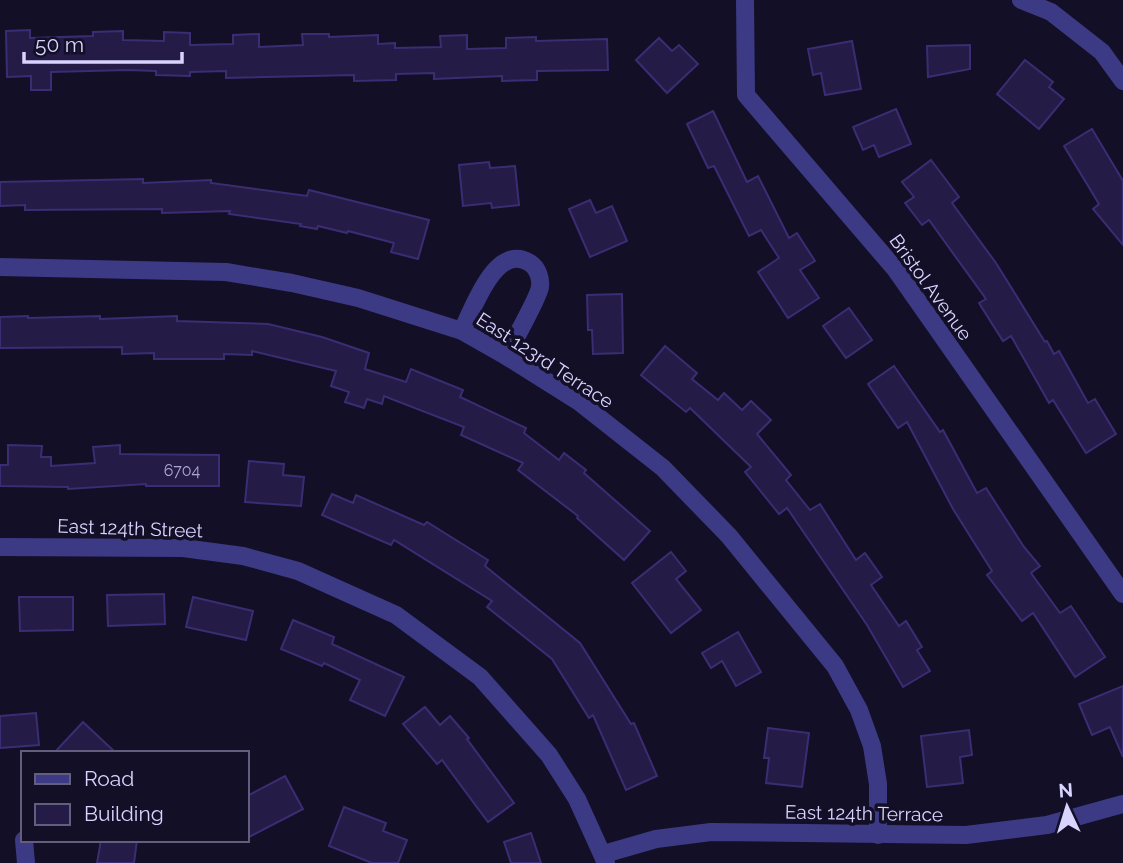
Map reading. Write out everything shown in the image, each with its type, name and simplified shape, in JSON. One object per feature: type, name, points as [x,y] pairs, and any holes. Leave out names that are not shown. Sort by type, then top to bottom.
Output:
[{"type":"street","name":"Bristol Avenue","points":[[745,0],[746,95],[896,270],[1123,594]]},
{"type":"street","points":[[1021,0],[1051,12],[1101,52],[1123,81]]},
{"type":"street","points":[[462,331],[491,274],[500,264],[514,259],[530,262],[539,272],[540,288],[506,356]]},
{"type":"street","name":"East 123rd Terrace","points":[[0,267],[226,272],[358,298],[462,331],[578,401],[663,468],[729,536],[835,666],[859,710],[872,746],[878,784],[878,835]]},
{"type":"street","name":"East 124th Street","points":[[0,547],[183,548],[243,556],[298,571],[396,615],[480,677],[549,755],[577,799],[605,858]]},
{"type":"street","name":"East 124th Terrace","points":[[605,858],[656,839],[711,832],[966,835],[1034,827],[1123,804]]},
{"type":"street","points":[[24,842],[26,863]]},
{"type":"building","points":[[30,30],[30,38],[93,36],[93,32],[123,31],[123,40],[164,41],[164,32],[190,33],[190,45],[233,44],[233,35],[259,34],[259,47],[303,45],[302,34],[329,34],[329,37],[378,35],[378,44],[395,43],[395,48],[441,47],[440,36],[467,35],[467,49],[506,48],[506,38],[536,37],[536,41],[607,39],[608,70],[537,71],[537,80],[502,81],[502,76],[434,79],[434,73],[396,74],[396,80],[354,81],[354,75],[226,78],[226,71],[190,72],[190,76],[156,75],[156,71],[128,70],[51,72],[51,90],[31,90],[31,76],[7,77],[6,31]]},
{"type":"building","points":[[659,38],[672,51],[679,45],[698,64],[667,93],[636,60]]},
{"type":"building","points":[[852,41],[861,89],[825,95],[821,73],[813,75],[808,49]]},
{"type":"building","points":[[970,45],[970,69],[928,77],[927,46]]},
{"type":"building","points":[[1025,60],[1053,82],[1049,87],[1064,99],[1039,129],[997,94]]},
{"type":"building","points":[[896,109],[911,144],[879,157],[874,145],[863,150],[853,127]]},
{"type":"building","points":[[713,111],[747,182],[758,176],[789,238],[797,233],[815,261],[800,270],[819,298],[788,318],[758,272],[779,258],[761,230],[749,236],[714,166],[708,168],[687,124]]},
{"type":"building","points":[[1092,129],[1123,181],[1123,245],[1093,209],[1099,204],[1064,146]]},
{"type":"building","points":[[931,160],[959,197],[952,203],[996,263],[1045,342],[1047,341],[1054,354],[1059,351],[1088,403],[1095,399],[1116,434],[1086,453],[1053,400],[1049,403],[1011,336],[1003,341],[979,303],[986,299],[929,220],[922,225],[905,203],[914,197],[902,182]]},
{"type":"building","points":[[489,162],[490,168],[515,166],[519,205],[492,208],[491,203],[463,206],[459,165]]},
{"type":"building","points":[[143,179],[143,183],[211,180],[211,183],[307,196],[309,190],[429,220],[418,259],[391,252],[394,243],[348,231],[347,233],[318,226],[317,229],[300,226],[301,224],[229,214],[230,211],[162,213],[162,209],[25,210],[25,205],[0,206],[0,182]]},
{"type":"building","points":[[590,200],[596,213],[612,206],[627,241],[590,257],[569,209]]},
{"type":"building","points":[[622,294],[623,353],[593,354],[592,330],[588,330],[587,295]]},
{"type":"building","points":[[849,308],[872,340],[846,358],[823,326]]},
{"type":"building","points":[[100,316],[100,319],[177,316],[177,321],[268,324],[322,337],[369,353],[365,369],[406,382],[411,369],[463,390],[460,397],[526,428],[524,433],[559,460],[564,453],[586,470],[584,473],[650,531],[624,560],[577,518],[578,516],[518,470],[523,463],[461,435],[464,427],[384,396],[382,404],[367,399],[364,408],[345,402],[349,392],[331,386],[336,371],[252,351],[252,355],[224,354],[224,359],[154,359],[154,353],[122,354],[122,347],[0,348],[0,317]]},
{"type":"building","points":[[665,346],[697,373],[692,379],[718,400],[724,393],[742,410],[751,401],[771,420],[757,434],[791,475],[786,480],[810,510],[820,504],[856,560],[865,553],[882,577],[871,585],[899,626],[906,621],[922,647],[917,650],[930,671],[903,687],[867,625],[787,508],[779,514],[745,472],[751,467],[690,408],[686,412],[641,375]]},
{"type":"building","points":[[894,366],[940,432],[943,430],[977,493],[986,488],[1024,547],[1040,566],[1031,573],[1060,613],[1071,606],[1105,657],[1075,677],[1033,613],[1022,621],[987,575],[992,571],[953,509],[907,422],[898,428],[868,384]]},
{"type":"building","points":[[8,445],[42,446],[41,457],[51,457],[51,466],[95,463],[93,447],[120,445],[120,454],[219,455],[219,486],[146,484],[68,489],[0,486],[0,465],[8,465]]},
{"type":"building","points":[[249,461],[284,464],[283,475],[304,477],[301,506],[245,502]]},
{"type":"building","points":[[332,494],[353,503],[356,495],[424,525],[427,522],[488,560],[485,566],[580,643],[631,724],[634,723],[657,776],[626,790],[593,715],[589,718],[552,659],[487,607],[492,601],[394,540],[391,545],[322,515]]},
{"type":"building","points":[[671,552],[686,571],[676,579],[701,610],[671,633],[632,583]]},
{"type":"building","points":[[164,594],[165,624],[108,626],[107,595]]},
{"type":"building","points":[[19,597],[73,597],[73,630],[20,631]]},
{"type":"building","points":[[193,597],[253,611],[246,640],[186,627]]},
{"type":"building","points":[[293,620],[334,637],[332,644],[404,677],[385,716],[350,700],[360,680],[324,663],[322,666],[281,649]]},
{"type":"building","points":[[738,632],[761,672],[736,686],[722,661],[711,668],[702,653]]},
{"type":"building","points":[[1123,686],[1123,757],[1110,727],[1092,735],[1079,704]]},
{"type":"building","points":[[425,707],[440,725],[450,716],[469,738],[467,739],[514,803],[488,822],[442,760],[437,764],[403,724]]},
{"type":"building","points":[[36,713],[39,745],[0,748],[0,716]]},
{"type":"building","points":[[83,722],[114,751],[56,751]]},
{"type":"building","points":[[768,728],[809,733],[802,787],[766,783],[769,758],[764,758]]},
{"type":"building","points":[[969,730],[972,755],[960,757],[963,783],[927,787],[921,736]]},
{"type":"building","points":[[285,776],[303,809],[248,837],[248,795]]},
{"type":"building","points":[[344,807],[386,823],[383,831],[407,840],[398,863],[372,863],[329,846]]},
{"type":"building","points":[[531,833],[541,863],[511,863],[504,842]]},
{"type":"building","points":[[101,842],[137,842],[134,863],[97,863]]}]
